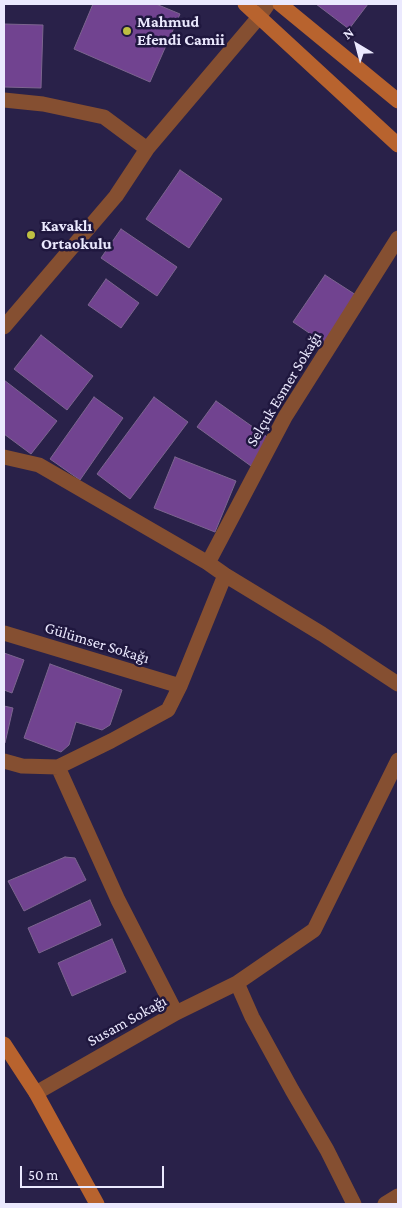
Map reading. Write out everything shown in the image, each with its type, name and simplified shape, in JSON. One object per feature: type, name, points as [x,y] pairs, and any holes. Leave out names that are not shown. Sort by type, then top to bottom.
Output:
[{"type":"main road","points":[[245,4],[398,145]]},
{"type":"main road","points":[[280,4],[398,102]]},
{"type":"main road","points":[[4,1044],[36,1092],[97,1204]]},
{"type":"street","points":[[4,327],[116,196],[147,148],[268,4]]},
{"type":"street","points":[[4,100],[43,104],[104,117],[147,148]]},
{"type":"street","name":"Selçuk Esmer Sokağı","points":[[208,563],[285,416],[398,238]]},
{"type":"street","points":[[4,458],[39,465],[208,563],[398,684]]},
{"type":"street","points":[[4,761],[22,766],[58,767],[168,710],[180,686],[225,575]]},
{"type":"street","name":"Gülümser Sokağı","points":[[4,632],[180,686]]},
{"type":"street","name":"Susam Sokağı","points":[[36,1092],[176,1013],[237,983],[314,930],[398,760]]},
{"type":"street","points":[[58,767],[118,900],[176,1013]]},
{"type":"street","points":[[237,983],[252,1017],[327,1150],[354,1204]]},
{"type":"street","points":[[385,1204],[398,1196]]},
{"type":"building","name":"Mahmud Efendi Camii","points":[[93,4],[156,4],[180,14],[150,82],[74,49]]},
{"type":"building","points":[[316,4],[368,4],[349,29]]},
{"type":"building","points":[[4,24],[43,25],[41,88],[4,87]]},
{"type":"building","points":[[180,170],[222,199],[189,248],[146,219]]},
{"type":"building","points":[[121,229],[177,267],[157,296],[101,258]]},
{"type":"building","points":[[325,275],[356,295],[324,343],[293,322]]},
{"type":"building","points":[[106,279],[139,303],[121,328],[88,305]]},
{"type":"building","points":[[41,335],[93,376],[67,410],[14,369]]},
{"type":"building","points":[[4,380],[57,421],[31,454],[4,434]]},
{"type":"building","points":[[94,397],[123,418],[80,480],[50,459]]},
{"type":"building","points":[[154,397],[188,422],[130,499],[97,474]]},
{"type":"building","points":[[216,401],[270,439],[251,466],[197,427]]},
{"type":"building","points":[[175,457],[236,481],[215,532],[154,508]]},
{"type":"building","points":[[4,653],[24,660],[12,693],[4,690]]},
{"type":"building","points":[[50,664],[122,690],[110,725],[102,730],[76,722],[69,745],[61,752],[24,738]]},
{"type":"building","points":[[4,706],[13,708],[5,743],[4,743]]},
{"type":"building","points":[[65,857],[75,858],[86,880],[24,911],[8,881]]},
{"type":"building","points":[[90,900],[101,925],[39,953],[28,928]]},
{"type":"building","points":[[112,939],[126,972],[72,996],[58,963]]},
{"type":"place","name":"Mahmud Efendi Camii","points":[[127,31]]},
{"type":"place","name":"Kavaklı Ortaokulu","points":[[31,235]]}]
